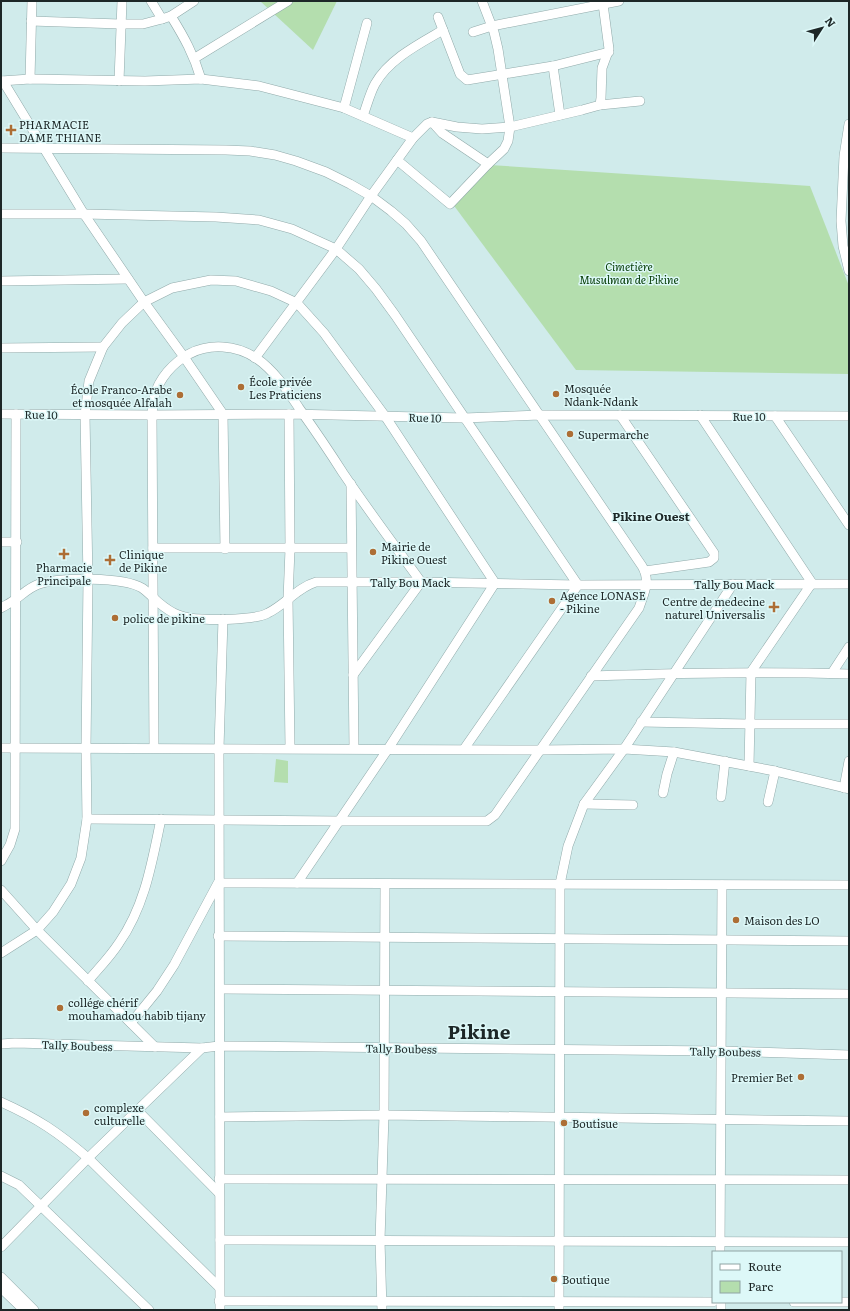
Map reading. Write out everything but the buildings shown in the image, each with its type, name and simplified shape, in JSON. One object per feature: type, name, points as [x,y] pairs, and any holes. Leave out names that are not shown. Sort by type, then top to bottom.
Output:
[{"type":"street","points":[[30,79],[32,1]]},
{"type":"street","points":[[119,81],[122,1]]},
{"type":"street","points":[[151,1],[162,19]]},
{"type":"street","points":[[31,21],[143,24],[171,16],[193,1]]},
{"type":"street","points":[[195,58],[288,1]]},
{"type":"street","points":[[397,160],[450,204],[504,149],[508,141],[510,127],[503,75],[492,26],[482,1]]},
{"type":"street","points":[[473,32],[492,26],[619,1]]},
{"type":"street","points":[[600,105],[602,98],[602,68],[609,52],[604,4]]},
{"type":"street","points":[[171,16],[184,36],[195,58],[201,79]]},
{"type":"street","points":[[438,17],[460,74],[467,80],[553,66],[609,52]]},
{"type":"street","points":[[344,108],[367,23]]},
{"type":"street","points":[[363,116],[375,85],[381,75],[403,56],[443,30]]},
{"type":"street","points":[[553,66],[560,115]]},
{"type":"street","points":[[225,549],[223,414],[84,214],[2,81],[30,79],[119,81],[201,79],[259,86],[344,108],[412,138]]},
{"type":"street","points":[[256,358],[336,249],[412,138],[427,124],[432,122],[482,129],[510,127],[600,105],[640,101]]},
{"type":"street","points":[[432,122],[442,133],[488,164]]},
{"type":"street","points":[[848,265],[841,232],[845,210],[844,156],[849,124]]},
{"type":"street","points":[[1,148],[250,151],[296,161],[326,172],[371,196],[406,224],[421,241],[645,571],[647,584],[639,608],[495,815],[487,821],[87,818]]},
{"type":"street","points":[[1,214],[216,217],[259,220],[292,229],[336,249],[359,269],[396,315],[578,585],[464,749]]},
{"type":"street","points":[[1,281],[128,279]]},
{"type":"street","points":[[1,953],[37,930],[53,912],[71,884],[81,858],[87,818],[86,748],[88,580],[85,415],[89,381],[103,347],[122,323],[144,302],[172,288],[211,280],[236,281],[271,291],[297,303],[324,333],[385,416],[496,583],[388,749],[338,821],[297,884]]},
{"type":"street","points":[[154,748],[152,415],[154,397],[160,381],[173,365],[194,351],[209,347],[228,346],[243,351],[256,358],[273,372],[304,414],[350,484],[421,582],[353,675]]},
{"type":"street","points":[[1,348],[103,347]]},
{"type":"street","name":"Rue 10","points":[[1,414],[304,414],[464,418],[540,415],[849,417]]},
{"type":"street","points":[[1,861],[10,844],[15,829],[17,542],[16,414]]},
{"type":"street","points":[[289,414],[290,549],[288,600],[290,748]]},
{"type":"street","points":[[620,415],[714,553],[714,558],[709,562],[645,571]]},
{"type":"street","points":[[700,415],[812,584],[751,672],[749,766]]},
{"type":"street","points":[[775,416],[849,526]]},
{"type":"street","points":[[350,484],[354,748]]},
{"type":"street","points":[[1,542],[17,542]]},
{"type":"street","points":[[153,548],[352,548]]},
{"type":"street","name":"Tally Bou Mack","points":[[1,608],[29,589],[48,582],[88,580],[130,583],[146,590],[163,607],[174,614],[184,618],[202,619],[262,616],[274,610],[305,586],[316,582],[421,582],[578,585],[849,584]]},
{"type":"street","points":[[559,1306],[560,884],[568,846],[584,804],[624,749],[733,584]]},
{"type":"street","points":[[223,619],[219,748],[218,883],[220,989],[219,1306],[559,1306],[712,1302]]},
{"type":"street","points":[[832,673],[849,647]]},
{"type":"street","points":[[592,676],[751,672],[849,674]]},
{"type":"street","points":[[641,722],[849,724]]},
{"type":"street","points":[[1,748],[624,749],[674,752],[775,771],[847,788],[849,760]]},
{"type":"street","points":[[663,793],[674,752]]},
{"type":"street","points":[[721,797],[725,761]]},
{"type":"street","points":[[768,802],[775,771]]},
{"type":"street","points":[[584,804],[633,805]]},
{"type":"street","points":[[88,981],[119,943],[142,900],[150,873],[160,819]]},
{"type":"street","points":[[218,883],[849,885]]},
{"type":"street","points":[[131,1024],[174,965],[218,883]]},
{"type":"street","points":[[382,1306],[380,1240],[384,1115],[386,884]]},
{"type":"street","points":[[720,1251],[722,885]]},
{"type":"street","points":[[1,890],[37,930],[155,1047]]},
{"type":"street","points":[[218,936],[849,940]]},
{"type":"street","points":[[220,989],[849,994]]},
{"type":"street","name":"Tally Boubess","points":[[1,1044],[15,1043],[202,1048],[219,1046],[721,1051],[849,1056]]},
{"type":"street","points":[[1,1247],[88,1158],[202,1048]]},
{"type":"street","points":[[1,1102],[42,1122],[65,1138],[88,1158],[219,1287]]},
{"type":"street","points":[[137,1110],[219,1193]]},
{"type":"street","points":[[220,1117],[384,1115],[849,1121]]},
{"type":"street","points":[[1,1176],[19,1186],[42,1206],[149,1310]]},
{"type":"street","points":[[219,1179],[382,1178],[559,1180],[849,1180]]},
{"type":"street","points":[[220,1240],[849,1242]]},
{"type":"street","points":[[1,1277],[34,1310]]},
{"type":"street","points":[[1,1288],[24,1310]]},
{"type":"green space","points":[[260,1],[337,1],[313,50]]},
{"type":"green space","name":"Cimetière Musulman de Pikine","points":[[490,165],[810,186],[849,286],[849,374],[576,370],[452,203]]},
{"type":"green space","points":[[276,759],[288,761],[288,783],[274,782]]},
{"type":"place","name":"PHARMACIE DAME THIANE","points":[[11,130]]},
{"type":"place","name":"École privée Les Praticiens","points":[[241,387]]},
{"type":"place","name":"Mosquée Ndank-Ndank","points":[[556,394]]},
{"type":"place","name":"École Franco-Arabe et mosquée Alfalah","points":[[180,395]]},
{"type":"place","name":"Supermarche","points":[[570,434]]},
{"type":"place","name":"Mairie de Pikine Ouest","points":[[373,552]]},
{"type":"place","name":"Pharmacie Principale","points":[[64,554]]},
{"type":"place","name":"Clinique de Pikine","points":[[110,560]]},
{"type":"place","name":"Agence LONASE - Pikine","points":[[552,601]]},
{"type":"place","name":"Centre de medecine naturel Universalis","points":[[774,607]]},
{"type":"place","name":"police de pikine","points":[[115,618]]},
{"type":"place","name":"Maison des LO","points":[[736,920]]},
{"type":"place","name":"collége chérif mouhamadou habib tijany","points":[[60,1008]]},
{"type":"place","name":"Premier Bet","points":[[801,1077]]},
{"type":"place","name":"complexe culturelle","points":[[86,1113]]},
{"type":"place","name":"Boutisue","points":[[564,1123]]},
{"type":"place","name":"Boutique","points":[[554,1279]]},
{"type":"district","name":"Pikine Ouest","points":[[651,516]]},
{"type":"district","name":"Pikine","points":[[479,1031]]}]
